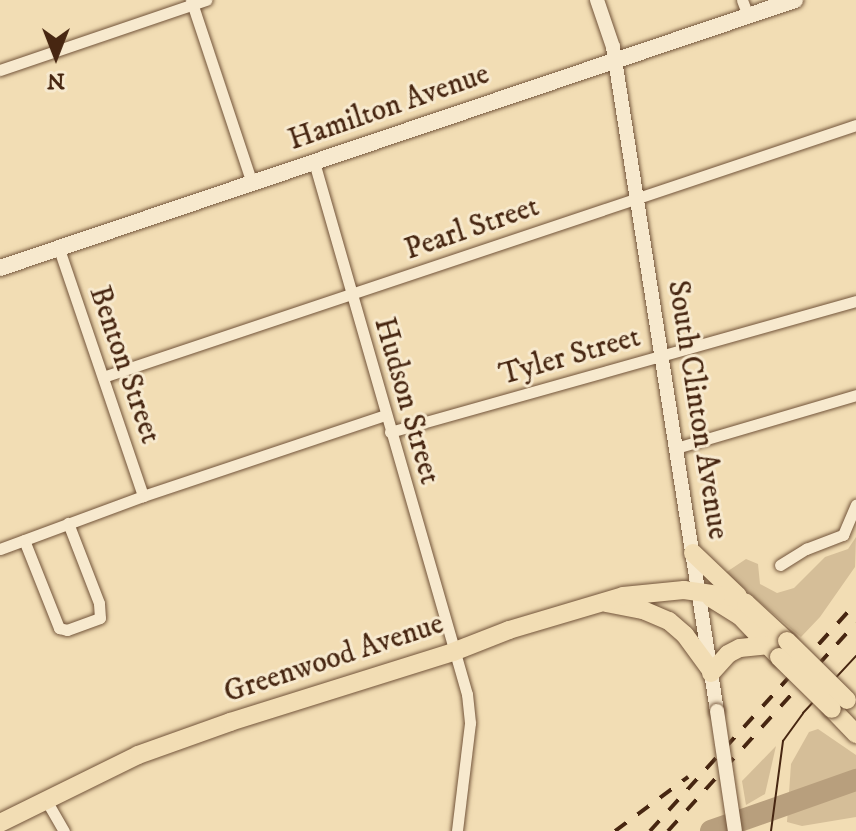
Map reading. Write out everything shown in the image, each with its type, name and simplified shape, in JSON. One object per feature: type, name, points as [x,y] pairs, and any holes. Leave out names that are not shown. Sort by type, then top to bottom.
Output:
[{"type":"main road","name":"Hamilton Avenue","points":[[0,268],[616,61],[745,8],[795,0]]},
{"type":"main road","points":[[693,553],[746,603],[778,648]]},
{"type":"main road","name":"Greenwood Avenue","points":[[0,823],[149,751],[453,652],[509,630],[650,591],[698,591],[746,603]]},
{"type":"main road","points":[[698,591],[740,616],[845,706],[856,734]]},
{"type":"main road","points":[[603,603],[643,610],[669,621],[685,635],[710,671],[728,654],[740,648],[778,648]]},
{"type":"street","points":[[0,70],[191,2],[206,0]]},
{"type":"street","name":"South Clinton Avenue","points":[[597,0],[616,61],[735,831]]},
{"type":"street","points":[[191,2],[252,183]]},
{"type":"street","name":"Pearl Street","points":[[103,377],[856,125]]},
{"type":"street","name":"Hudson Street","points":[[314,162],[469,711],[457,831]]},
{"type":"street","name":"Benton Street","points":[[59,249],[143,496]]},
{"type":"street","name":"Tyler Street","points":[[390,432],[856,301]]},
{"type":"street","points":[[676,448],[856,395]]},
{"type":"street","points":[[0,549],[143,496],[385,415]]},
{"type":"street","points":[[780,565],[806,549],[843,535],[856,505]]},
{"type":"street","points":[[24,540],[59,628],[67,630],[100,618],[99,603],[68,523]]},
{"type":"street","points":[[46,800],[64,831]]},
{"type":"shaded area","points":[[856,537],[855,567],[820,617],[801,637],[725,573],[746,559],[758,564],[760,584],[777,593],[794,588],[825,557],[848,549]]},
{"type":"shaded area","points":[[818,729],[856,755],[856,817],[802,826],[787,822],[791,764],[809,732]]},
{"type":"shaded area","points":[[776,746],[765,794],[746,805],[742,781]]},
{"type":"waterway","points":[[711,831],[856,780]]},
{"type":"tram line","points":[[771,831],[783,741],[803,713],[856,656]]},
{"type":"railway","points":[[650,831],[856,603]]},
{"type":"railway","points":[[668,831],[856,623]]},
{"type":"railway","points":[[615,831],[688,777]]}]
